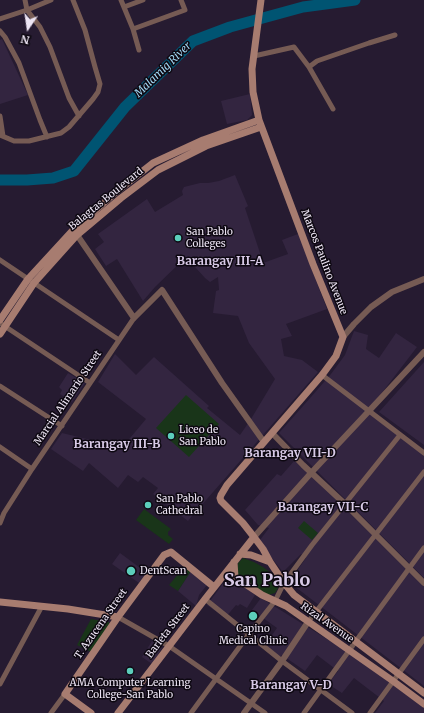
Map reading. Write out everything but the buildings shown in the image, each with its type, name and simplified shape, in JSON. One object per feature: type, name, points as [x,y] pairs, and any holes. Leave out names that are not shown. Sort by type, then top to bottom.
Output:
[{"type":"main road","name":"Marcos Paulino Avenue","points":[[261,0],[252,69],[253,92],[260,124],[343,338]]},
{"type":"main road","name":"Balagtas Boulevard","points":[[0,334],[2,323],[31,281],[75,232],[116,192],[153,164],[205,143],[260,124]]},
{"type":"main road","name":"Balagtas Boulevard","points":[[75,232],[158,170],[205,143]]},
{"type":"main road","points":[[153,164],[158,170]]},
{"type":"main road","points":[[116,192],[121,198]]},
{"type":"main road","points":[[264,442],[322,375],[336,356],[343,338]]},
{"type":"main road","name":"Rizal Avenue","points":[[264,442],[227,485],[220,495],[221,502],[243,523],[254,537],[284,583],[294,595],[424,692]]},
{"type":"main road","points":[[235,577],[234,562],[254,537]]},
{"type":"main road","name":"T. Azucena Street","points":[[65,694],[118,617],[164,555],[171,552],[214,587]]},
{"type":"main road","points":[[240,554],[251,555],[270,562]]},
{"type":"main road","name":"Barleta Street","points":[[118,713],[234,562]]},
{"type":"main road","name":"Rizal Avenue","points":[[226,571],[262,595],[286,606],[424,704]]},
{"type":"main road","points":[[0,602],[42,606],[118,617]]},
{"type":"main road","points":[[65,694],[91,713]]},
{"type":"street","points":[[24,0],[27,10],[40,27],[50,47],[69,98],[79,116]]},
{"type":"street","points":[[0,19],[51,0]]},
{"type":"street","points":[[0,116],[2,136],[14,141],[29,141],[47,137],[61,133],[69,127],[98,92],[100,84],[85,30],[73,0]]},
{"type":"street","points":[[121,0],[139,50]]},
{"type":"street","points":[[124,7],[143,0]]},
{"type":"street","points":[[132,29],[185,10],[181,0]]},
{"type":"street","points":[[0,31],[19,63],[47,137]]},
{"type":"street","points":[[309,67],[317,62],[395,35]]},
{"type":"street","points":[[254,56],[294,47],[309,67],[333,109]]},
{"type":"street","points":[[75,232],[134,318]]},
{"type":"street","points":[[0,260],[119,340]]},
{"type":"street","points":[[343,338],[370,307],[392,292],[424,279]]},
{"type":"street","name":"Marcial Alimario Street","points":[[0,523],[2,512],[62,426],[134,318],[162,290],[222,383],[264,442]]},
{"type":"street","points":[[2,323],[90,383]]},
{"type":"street","points":[[254,537],[311,472],[424,352]]},
{"type":"street","points":[[322,375],[424,453]]},
{"type":"street","points":[[0,386],[62,426]]},
{"type":"street","points":[[272,433],[424,583]]},
{"type":"street","points":[[191,713],[249,634],[276,601],[284,583],[312,545],[400,435]]},
{"type":"street","points":[[0,447],[32,469]]},
{"type":"street","points":[[244,713],[316,611],[424,472]]},
{"type":"street","points":[[304,713],[424,548]]},
{"type":"street","points":[[205,599],[282,661],[352,713]]},
{"type":"street","points":[[0,684],[42,606]]},
{"type":"street","points":[[118,617],[169,646],[265,713]]},
{"type":"street","points":[[370,713],[424,639]]},
{"type":"street","name":"T. Azucena Street","points":[[51,713],[65,694]]},
{"type":"shaded area","points":[[2,39],[28,95],[0,104],[0,40]]},
{"type":"shaded area","points":[[250,94],[252,115],[247,120],[227,124],[221,101]]},
{"type":"shaded area","points":[[235,175],[248,206],[245,208],[263,263],[288,254],[282,240],[298,234],[327,309],[286,324],[292,336],[281,339],[284,356],[302,360],[318,372],[188,521],[153,494],[158,488],[143,477],[138,482],[128,475],[118,488],[89,463],[83,471],[51,449],[62,433],[120,447],[125,444],[146,419],[98,382],[115,354],[136,375],[154,357],[209,406],[207,408],[240,435],[251,419],[275,379],[249,343],[238,316],[213,313],[216,291],[219,290],[218,277],[210,282],[186,257],[155,287],[143,301],[117,259],[106,266],[95,249],[104,242],[98,234],[147,199],[155,212],[183,195],[182,191],[184,187],[200,183],[219,181]]},
{"type":"shaded area","points":[[354,331],[368,335],[366,349],[379,358],[396,333],[417,347],[371,407],[370,414],[424,455],[424,578],[279,433],[331,374],[345,355]]},
{"type":"shaded area","points":[[424,362],[424,445],[379,412]]},
{"type":"shaded area","points":[[68,373],[85,383],[72,402],[60,394],[62,390],[59,387]]},
{"type":"shaded area","points":[[295,460],[350,511],[424,586],[424,686],[289,582],[306,558],[301,554],[283,572],[270,556],[260,540],[269,528],[258,525],[245,510],[277,474],[281,476]]},
{"type":"shaded area","points":[[120,553],[147,573],[139,583],[112,564]]},
{"type":"shaded area","points":[[191,571],[207,585],[199,595],[196,606],[178,591]]},
{"type":"shaded area","points":[[228,577],[241,584],[255,595],[247,608],[240,604],[238,606],[236,605],[225,618],[207,605]]},
{"type":"shaded area","points":[[261,598],[351,654],[424,708],[424,713],[375,713],[384,701],[354,678],[342,693],[328,684],[338,671],[317,655],[305,671],[282,655],[280,657],[265,645],[277,628],[252,610]]},
{"type":"shaded area","points":[[152,641],[162,648],[152,664],[142,657]]},
{"type":"green space","points":[[186,395],[219,424],[189,457],[156,428]]},
{"type":"green space","points":[[144,509],[171,529],[168,532],[168,535],[173,539],[169,544],[136,520]]},
{"type":"green space","points":[[304,521],[318,533],[312,540],[298,528]]},
{"type":"green space","points":[[243,558],[254,562],[274,575],[278,584],[278,588],[275,593],[268,595],[238,576],[238,563]]},
{"type":"green space","points":[[184,567],[191,571],[178,591],[169,585]]},
{"type":"green space","points":[[91,619],[109,622],[109,625],[91,652],[77,645]]},
{"type":"waterway","name":"Malamig River","points":[[0,180],[53,178],[74,171],[125,107],[193,41],[230,27],[303,7],[355,0]]},
{"type":"place","name":"San Pablo Colleges","points":[[178,238]]},
{"type":"place","name":"Liceo de San Pablo","points":[[171,436]]},
{"type":"place","name":"San Pablo Cathedral","points":[[148,505]]},
{"type":"place","name":"DentScan","points":[[131,571]]},
{"type":"place","name":"Capino Medical Clinic","points":[[253,616]]},
{"type":"place","name":"AMA Computer Learning College-San Pablo","points":[[130,671]]},
{"type":"district","name":"Barangay III-A","points":[[220,262]]},
{"type":"district","name":"Barangay III-B","points":[[117,445]]},
{"type":"district","name":"Barangay VII-D","points":[[290,454]]},
{"type":"district","name":"Barangay VII-C","points":[[323,508]]},
{"type":"district","name":"San Pablo","points":[[267,581]]},
{"type":"district","name":"Barangay V-D","points":[[291,686]]}]
